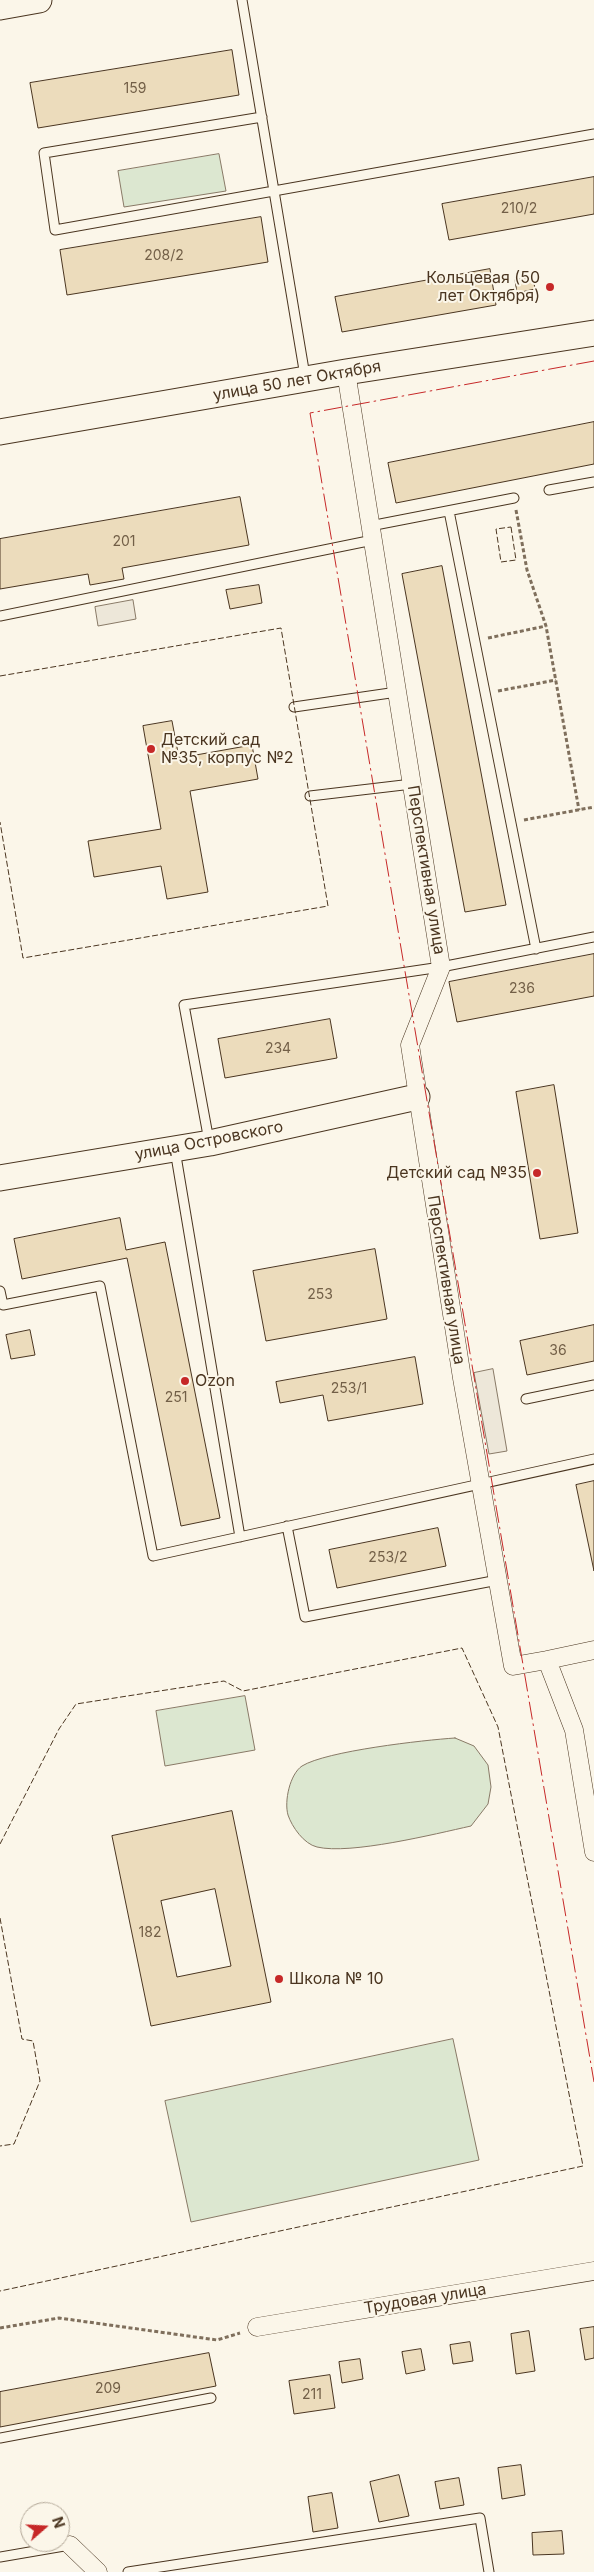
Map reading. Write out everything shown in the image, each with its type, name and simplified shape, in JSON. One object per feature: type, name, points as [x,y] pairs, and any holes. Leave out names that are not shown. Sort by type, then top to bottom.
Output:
[{"type":"main road","points":[[0,7],[39,0]]},
{"type":"main road","name":"улица 50 лет Октября","points":[[0,432],[346,372],[594,333]]},
{"type":"main road","name":"улица Островского","points":[[0,1178],[175,1150],[417,1096]]},
{"type":"street","name":"Перспективная улица","points":[[346,372],[442,967],[410,1045],[417,1096],[480,1483],[513,1666],[547,1660]]},
{"type":"street","points":[[594,1650],[547,1660],[574,1730],[594,1852]]},
{"type":"street","name":"Трудовая улица","points":[[257,2327],[594,2271]]},
{"type":"street","points":[[70,2546],[98,2572]]},
{"type":"lane","points":[[242,0],[305,379]]},
{"type":"lane","points":[[262,117],[44,153],[55,230],[594,134]]},
{"type":"lane","points":[[549,490],[594,482]]},
{"type":"lane","points":[[0,616],[372,533],[449,511],[514,498]]},
{"type":"lane","points":[[449,511],[536,949]]},
{"type":"lane","points":[[294,708],[397,692]]},
{"type":"lane","points":[[310,796],[412,784]]},
{"type":"lane","points":[[210,1143],[184,1004],[442,967],[594,937]]},
{"type":"lane","points":[[175,1150],[240,1537]]},
{"type":"lane","points":[[0,1291],[3,1305],[100,1286],[153,1556],[594,1459]]},
{"type":"lane","points":[[526,1398],[594,1385]]},
{"type":"lane","points":[[287,1526],[305,1617],[498,1580]]},
{"type":"lane","points":[[0,2438],[212,2398]]},
{"type":"lane","points":[[128,2572],[480,2518],[489,2572]]},
{"type":"lane","points":[[0,2557],[32,2552]]},
{"type":"path","points":[[514,498],[527,570],[546,626],[579,810]]},
{"type":"path","points":[[475,640],[546,626]]},
{"type":"path","points":[[486,694],[556,680]]},
{"type":"path","points":[[511,823],[594,807]]},
{"type":"path","points":[[0,2328],[59,2318],[217,2340],[257,2327]]},
{"type":"green space","points":[[219,154],[226,191],[124,207],[118,171]]},
{"type":"green space","points":[[245,1696],[255,1750],[165,1766],[156,1711]]},
{"type":"green space","points":[[455,1738],[474,1746],[488,1765],[491,1787],[488,1804],[471,1826],[393,1843],[332,1849],[312,1845],[292,1825],[287,1809],[289,1788],[294,1775],[302,1766],[353,1751]]},
{"type":"green space","points":[[453,2039],[479,2160],[191,2222],[165,2101]]},
{"type":"shaded area","points":[[133,600],[136,619],[98,626],[95,607]]},
{"type":"shaded area","points":[[493,1369],[507,1451],[489,1454],[474,1373]]},
{"type":"building","points":[[232,50],[239,95],[38,128],[30,83]]},
{"type":"building","points":[[594,177],[594,214],[449,240],[442,204]]},
{"type":"building","points":[[261,217],[268,262],[67,295],[60,250]]},
{"type":"building","points":[[490,269],[496,305],[342,332],[335,297]]},
{"type":"building","points":[[533,277],[535,289],[517,293],[515,280]]},
{"type":"building","points":[[594,422],[594,464],[396,503],[388,463]]},
{"type":"building","points":[[240,497],[249,545],[122,568],[124,579],[90,585],[88,574],[0,589],[0,539]]},
{"type":"building","points":[[442,566],[506,905],[465,912],[402,574]]},
{"type":"building","points":[[259,585],[262,603],[230,609],[226,590]]},
{"type":"building","points":[[172,721],[179,758],[252,745],[258,779],[190,791],[208,892],[167,899],[161,866],[94,877],[88,841],[161,829],[143,726]]},
{"type":"building","points":[[594,954],[594,996],[457,1022],[449,982]]},
{"type":"building","points":[[330,1019],[337,1058],[225,1078],[218,1039]]},
{"type":"building","points":[[554,1085],[578,1233],[540,1239],[516,1092]]},
{"type":"building","points":[[120,1218],[126,1250],[165,1242],[220,1518],[181,1526],[127,1258],[22,1279],[14,1239]]},
{"type":"building","points":[[375,1249],[387,1319],[266,1341],[253,1271]]},
{"type":"building","points":[[594,1325],[594,1361],[527,1375],[520,1341]]},
{"type":"building","points":[[30,1330],[35,1355],[11,1359],[6,1335]]},
{"type":"building","points":[[415,1357],[423,1404],[328,1421],[323,1395],[280,1403],[276,1382]]},
{"type":"building","points":[[594,1481],[594,1571],[576,1485]]},
{"type":"building","points":[[438,1528],[446,1566],[337,1588],[329,1550]]},
{"type":"building","points":[[232,1811],[271,2002],[151,2026],[112,1836]],"holes":[[[215,1889],[231,1966],[177,1977],[161,1901]]]},
{"type":"building","points":[[594,2327],[594,2358],[585,2360],[580,2329]]},
{"type":"building","points":[[529,2331],[535,2371],[516,2374],[511,2334]]},
{"type":"building","points":[[470,2342],[473,2361],[453,2364],[450,2345]]},
{"type":"building","points":[[421,2349],[425,2370],[406,2374],[402,2352]]},
{"type":"building","points":[[209,2353],[216,2386],[0,2427],[0,2392]]},
{"type":"building","points":[[360,2359],[363,2379],[342,2383],[339,2362]]},
{"type":"building","points":[[330,2375],[335,2408],[294,2414],[289,2381]]},
{"type":"building","points":[[521,2465],[525,2495],[502,2499],[498,2468]]},
{"type":"building","points":[[399,2475],[409,2516],[379,2522],[370,2482]]},
{"type":"building","points":[[459,2478],[464,2505],[440,2509],[435,2482]]},
{"type":"building","points":[[332,2493],[338,2528],[313,2532],[308,2497]]},
{"type":"building","points":[[562,2531],[564,2554],[533,2555],[532,2533]]},
{"type":"fence","points":[[511,527],[516,560],[501,562],[496,529],[511,527]]},
{"type":"fence","points":[[0,676],[281,628],[328,906],[23,958],[0,822]]},
{"type":"fence","points":[[0,1844],[59,1729],[76,1704],[224,1681],[243,1691],[462,1648],[498,1727],[583,2166],[0,2291]]},
{"type":"fence","points":[[0,1918],[22,2039],[33,2041],[40,2081],[14,2144],[0,2146]]},
{"type":"power","points":[[594,361],[310,413],[594,2082]]},
{"type":"place","name":"Кольцевая (50 лет Октября)","points":[[550,287]]},
{"type":"place","name":"Детский сад №35, корпус №2","points":[[151,749]]},
{"type":"place","name":"Детский сад №35","points":[[537,1173]]},
{"type":"place","name":"Ozon","points":[[185,1381]]},
{"type":"place","name":"Школа № 10","points":[[279,1979]]}]
